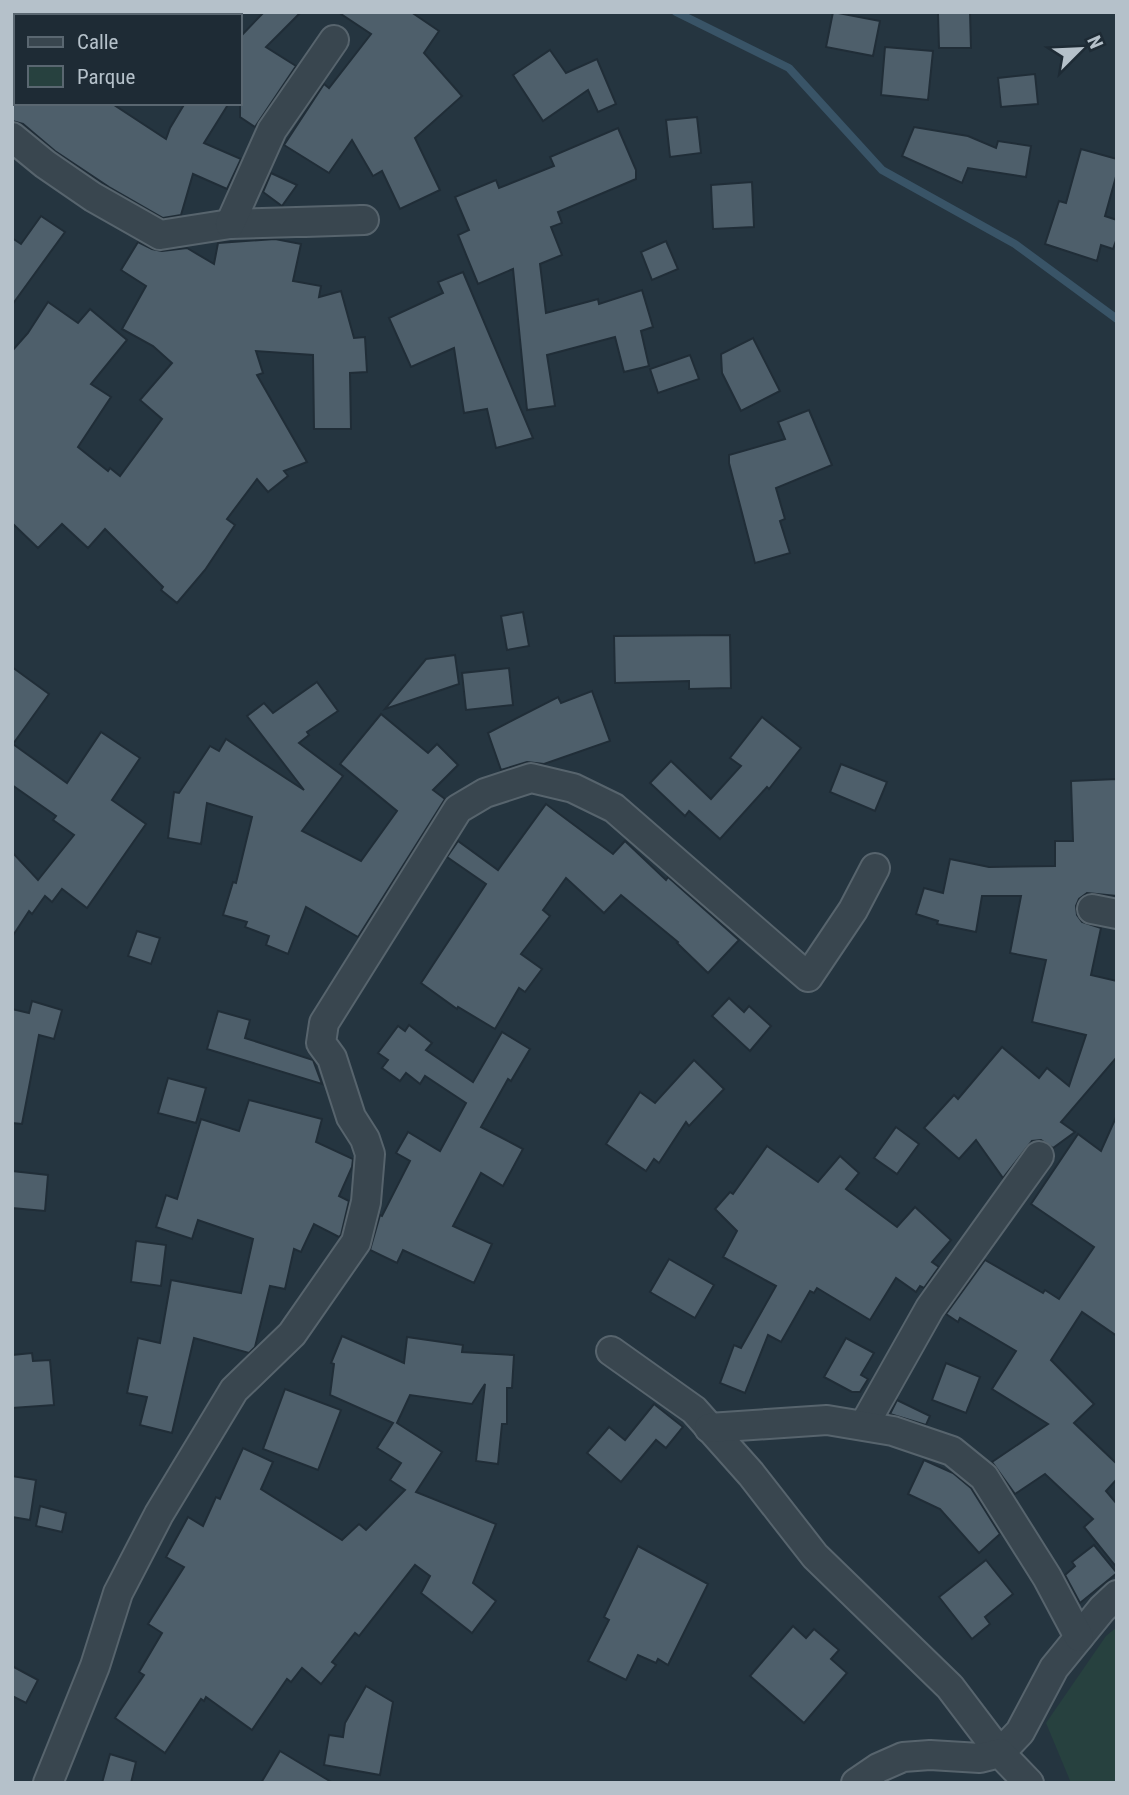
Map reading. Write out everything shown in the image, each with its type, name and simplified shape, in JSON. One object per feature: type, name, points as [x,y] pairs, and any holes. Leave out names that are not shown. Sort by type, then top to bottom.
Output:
[{"type":"street","points":[[230,224],[277,122],[334,40]]},
{"type":"street","points":[[12,137],[93,197],[160,235],[230,224],[364,220],[305,222]]},
{"type":"street","points":[[48,1783],[95,1665],[118,1593],[159,1514],[234,1390],[292,1334],[356,1242],[366,1202],[370,1154],[365,1139],[351,1117],[332,1058],[321,1043],[324,1023],[458,809],[485,793],[531,778],[573,788],[614,808],[808,977],[853,910],[875,868]]},
{"type":"street","points":[[864,1425],[930,1308],[1039,1156]]},
{"type":"street","points":[[611,1351],[694,1410],[751,1474],[815,1556],[950,1687],[1000,1753],[1029,1783]]},
{"type":"street","points":[[709,1427],[827,1420],[893,1431],[952,1451],[984,1477],[1047,1577],[1079,1637]]},
{"type":"street","points":[[856,1783],[878,1768],[903,1757],[930,1755],[980,1758],[1000,1753],[1020,1732],[1054,1668],[1117,1595]]},
{"type":"green space","points":[[1117,1627],[1117,1783],[1071,1783],[1046,1723],[1106,1636]]},
{"type":"building","points":[[264,12],[301,12],[266,47],[296,66],[255,127],[240,117],[242,35]]},
{"type":"building","points":[[338,12],[411,12],[439,31],[424,53],[462,96],[415,138],[440,190],[400,209],[382,171],[373,176],[352,140],[329,173],[284,145],[324,84],[329,88],[371,34]]},
{"type":"building","points":[[833,12],[880,21],[873,56],[826,47]]},
{"type":"building","points":[[970,12],[971,48],[939,48],[938,13]]},
{"type":"building","points":[[885,47],[933,51],[928,100],[881,95]]},
{"type":"building","points":[[550,50],[566,73],[597,59],[616,104],[598,112],[588,90],[543,121],[513,75]]},
{"type":"building","points":[[1035,74],[1038,104],[1001,107],[998,78]]},
{"type":"building","points":[[12,103],[114,105],[166,139],[184,105],[228,105],[204,143],[241,159],[227,189],[193,174],[181,215],[163,218],[109,187],[55,151],[23,124],[12,121]]},
{"type":"building","points":[[697,117],[701,153],[670,157],[666,120]]},
{"type":"building","points":[[914,127],[968,136],[996,148],[998,141],[1031,146],[1026,177],[968,168],[962,183],[902,156]]},
{"type":"building","points":[[618,128],[636,170],[636,179],[558,212],[562,223],[551,227],[562,255],[540,264],[546,313],[598,299],[599,304],[642,290],[653,327],[641,331],[649,366],[624,372],[615,337],[547,355],[555,406],[527,410],[513,269],[478,284],[458,235],[469,230],[455,197],[496,180],[499,188],[554,166],[550,157]]},
{"type":"building","points":[[1081,149],[1117,159],[1117,173],[1105,216],[1117,220],[1117,238],[1113,249],[1101,245],[1097,261],[1045,244],[1059,201],[1066,203]]},
{"type":"building","points":[[271,173],[297,185],[282,206],[263,192]]},
{"type":"building","points":[[752,182],[754,227],[713,229],[711,185]]},
{"type":"building","points":[[41,216],[65,232],[12,305],[12,238],[21,244]]},
{"type":"building","points":[[275,239],[301,244],[293,281],[321,286],[319,297],[341,291],[354,338],[365,337],[367,372],[350,373],[351,429],[314,429],[313,355],[256,351],[263,373],[257,375],[307,462],[284,471],[288,476],[268,492],[257,479],[227,519],[235,525],[205,570],[177,603],[161,590],[163,587],[105,529],[88,548],[62,524],[38,548],[12,523],[12,351],[28,333],[48,302],[78,323],[90,309],[127,340],[91,384],[111,397],[78,447],[108,471],[110,468],[120,476],[162,419],[140,400],[172,363],[153,346],[122,329],[146,286],[121,270],[138,242],[162,251],[187,248],[214,264],[218,243]]},
{"type":"building","points":[[666,241],[678,269],[652,280],[641,252]]},
{"type":"building","points":[[463,272],[533,438],[496,448],[487,409],[464,413],[454,348],[411,367],[389,318],[443,293],[438,282]]},
{"type":"building","points":[[753,338],[780,391],[741,411],[722,373],[721,354]]},
{"type":"building","points":[[690,355],[699,379],[658,393],[650,369]]},
{"type":"building","points":[[809,410],[832,465],[776,488],[785,519],[780,521],[790,553],[755,563],[729,455],[785,439],[778,422]]},
{"type":"building","points":[[523,612],[529,646],[507,650],[501,616]]},
{"type":"building","points":[[730,635],[731,688],[689,689],[689,681],[615,683],[614,636]]},
{"type":"building","points":[[455,655],[459,684],[385,709],[426,659]]},
{"type":"building","points":[[12,667],[49,694],[13,744],[67,783],[101,732],[140,758],[112,800],[146,824],[87,908],[62,889],[52,902],[45,896],[32,914],[29,911],[12,937],[12,852],[38,880],[74,835],[53,820],[56,816],[12,785]]},
{"type":"building","points":[[509,668],[513,705],[466,710],[462,673]]},
{"type":"building","points":[[317,682],[338,711],[307,732],[309,735],[299,743],[343,776],[302,831],[361,861],[397,811],[340,764],[381,714],[428,753],[437,744],[458,765],[433,790],[445,799],[358,937],[306,907],[288,954],[266,945],[269,936],[245,927],[247,922],[223,915],[233,882],[236,883],[252,817],[207,803],[201,844],[168,838],[174,792],[179,793],[210,746],[219,751],[226,739],[304,790],[247,716],[264,703],[273,713]]},
{"type":"building","points":[[592,691],[610,741],[544,764],[527,762],[501,770],[488,733],[558,697],[561,703]]},
{"type":"building","points":[[762,717],[801,748],[769,789],[767,787],[720,839],[689,811],[685,816],[650,783],[671,761],[711,799],[741,766],[730,758]]},
{"type":"building","points":[[841,764],[887,782],[875,811],[830,792]]},
{"type":"building","points":[[1117,779],[1117,896],[1087,893],[1079,899],[1076,906],[1077,915],[1082,922],[1101,928],[1091,975],[1117,981],[1117,1057],[1061,1122],[1075,1132],[1053,1148],[1041,1140],[1032,1141],[1003,1178],[976,1140],[959,1159],[924,1128],[954,1095],[958,1099],[1002,1047],[1039,1078],[1047,1068],[1069,1086],[1086,1035],[1032,1022],[1046,960],[1010,953],[1021,896],[982,896],[976,932],[937,924],[938,921],[916,914],[924,888],[943,893],[950,859],[989,867],[1055,866],[1055,841],[1073,841],[1071,781]]},
{"type":"building","points":[[546,804],[613,854],[625,841],[666,880],[668,877],[739,940],[708,973],[678,942],[621,895],[604,913],[566,878],[543,910],[550,916],[521,954],[542,969],[525,992],[519,988],[495,1029],[458,1007],[457,1009],[421,983],[486,884],[447,857],[458,841],[498,870]]},
{"type":"building","points":[[137,931],[160,938],[151,964],[128,956]]},
{"type":"building","points":[[729,998],[744,1012],[749,1006],[771,1026],[750,1051],[712,1016]]},
{"type":"building","points":[[32,1001],[62,1010],[54,1039],[39,1035],[22,1124],[12,1123],[12,1009],[29,1013]]},
{"type":"building","points":[[218,1011],[250,1020],[245,1038],[313,1060],[322,1084],[207,1049]]},
{"type":"building","points":[[409,1025],[432,1043],[426,1050],[473,1082],[502,1032],[530,1049],[511,1081],[508,1079],[481,1127],[523,1149],[503,1186],[481,1173],[453,1226],[492,1244],[474,1283],[403,1250],[397,1263],[370,1250],[380,1215],[382,1216],[410,1161],[396,1153],[408,1132],[440,1151],[466,1103],[425,1076],[420,1084],[406,1073],[400,1081],[382,1068],[388,1060],[378,1053],[398,1026],[405,1031]]},
{"type":"building","points":[[694,1060],[724,1089],[689,1126],[686,1122],[659,1163],[654,1159],[646,1171],[606,1144],[640,1092],[655,1103]]},
{"type":"building","points":[[168,1078],[206,1088],[196,1123],[158,1113]]},
{"type":"building","points":[[249,1100],[322,1119],[316,1142],[353,1159],[339,1196],[349,1201],[341,1235],[339,1237],[314,1224],[301,1252],[294,1249],[285,1289],[270,1286],[255,1347],[249,1353],[194,1338],[172,1433],[140,1425],[147,1397],[127,1393],[138,1338],[160,1343],[171,1280],[241,1293],[253,1239],[198,1220],[192,1239],[156,1227],[166,1195],[177,1199],[201,1119],[239,1131]]},
{"type":"building","points":[[1117,1115],[1117,1336],[1082,1312],[1051,1360],[1094,1404],[1074,1423],[1117,1464],[1117,1479],[1106,1491],[1117,1504],[1117,1568],[1084,1527],[1093,1519],[1045,1474],[1015,1494],[992,1462],[1048,1424],[992,1389],[1016,1351],[960,1318],[958,1322],[946,1314],[985,1260],[1043,1293],[1045,1290],[1059,1299],[1094,1247],[1031,1204],[1078,1134],[1101,1151]]},
{"type":"building","points":[[896,1127],[919,1144],[897,1174],[874,1158]]},
{"type":"building","points":[[767,1146],[818,1182],[840,1156],[859,1173],[846,1189],[897,1227],[915,1207],[951,1240],[932,1262],[939,1267],[924,1288],[920,1286],[916,1292],[896,1278],[870,1320],[817,1288],[814,1293],[810,1291],[781,1342],[768,1335],[745,1393],[720,1383],[734,1345],[741,1348],[776,1286],[723,1257],[737,1231],[715,1209],[730,1192],[733,1194]]},
{"type":"building","points":[[12,1171],[48,1175],[45,1211],[12,1208]]},
{"type":"building","points":[[136,1241],[166,1245],[161,1286],[131,1282]]},
{"type":"building","points":[[669,1259],[714,1285],[695,1318],[650,1292]]},
{"type":"building","points":[[342,1336],[404,1363],[407,1337],[463,1345],[462,1352],[514,1355],[512,1388],[507,1388],[507,1424],[502,1424],[498,1464],[476,1461],[485,1384],[472,1404],[410,1395],[397,1423],[442,1452],[416,1492],[496,1524],[473,1583],[496,1601],[472,1633],[421,1593],[430,1576],[415,1565],[359,1636],[355,1633],[332,1662],[336,1665],[321,1684],[302,1668],[291,1682],[287,1679],[252,1730],[206,1697],[204,1701],[201,1699],[165,1753],[115,1718],[144,1675],[139,1672],[162,1633],[148,1624],[184,1567],[166,1557],[188,1517],[203,1526],[216,1497],[220,1499],[243,1448],[273,1462],[261,1489],[342,1540],[359,1524],[366,1530],[405,1490],[390,1480],[401,1463],[377,1448],[393,1423],[330,1395],[334,1364],[331,1363]]},
{"type":"building","points":[[846,1338],[874,1353],[861,1375],[868,1379],[860,1392],[852,1392],[824,1377]]},
{"type":"building","points":[[32,1353],[33,1361],[50,1360],[54,1405],[12,1408],[12,1355]]},
{"type":"building","points":[[946,1363],[980,1377],[966,1413],[932,1400]]},
{"type":"building","points":[[285,1389],[341,1410],[318,1470],[263,1449]]},
{"type":"building","points":[[897,1400],[930,1416],[926,1425],[890,1414]]},
{"type":"building","points":[[654,1404],[683,1427],[666,1448],[656,1440],[621,1482],[587,1453],[609,1427],[625,1440]]},
{"type":"building","points":[[924,1460],[953,1473],[971,1488],[1000,1534],[979,1553],[940,1509],[908,1494]]},
{"type":"building","points":[[12,1476],[36,1480],[30,1520],[12,1517]]},
{"type":"building","points":[[40,1506],[66,1513],[62,1532],[36,1526]]},
{"type":"building","points":[[1094,1545],[1117,1573],[1080,1603],[1065,1575],[1075,1566],[1072,1562]]},
{"type":"building","points":[[638,1546],[708,1584],[668,1665],[658,1659],[656,1663],[638,1655],[626,1680],[588,1661],[609,1620],[604,1617]]},
{"type":"building","points":[[986,1560],[1013,1594],[985,1617],[990,1624],[972,1639],[939,1597]]},
{"type":"building","points":[[793,1626],[806,1638],[814,1629],[839,1650],[831,1659],[847,1673],[804,1723],[750,1676]]},
{"type":"building","points":[[12,1666],[38,1680],[26,1703],[12,1696]]},
{"type":"building","points":[[366,1686],[393,1702],[380,1775],[324,1765],[329,1735],[343,1737],[345,1723]]},
{"type":"building","points":[[280,1751],[333,1783],[261,1783]]},
{"type":"building","points":[[110,1754],[136,1762],[131,1783],[102,1783]]},
{"type":"waterway","points":[[676,12],[789,68],[882,170],[1015,244],[1117,319]]}]
